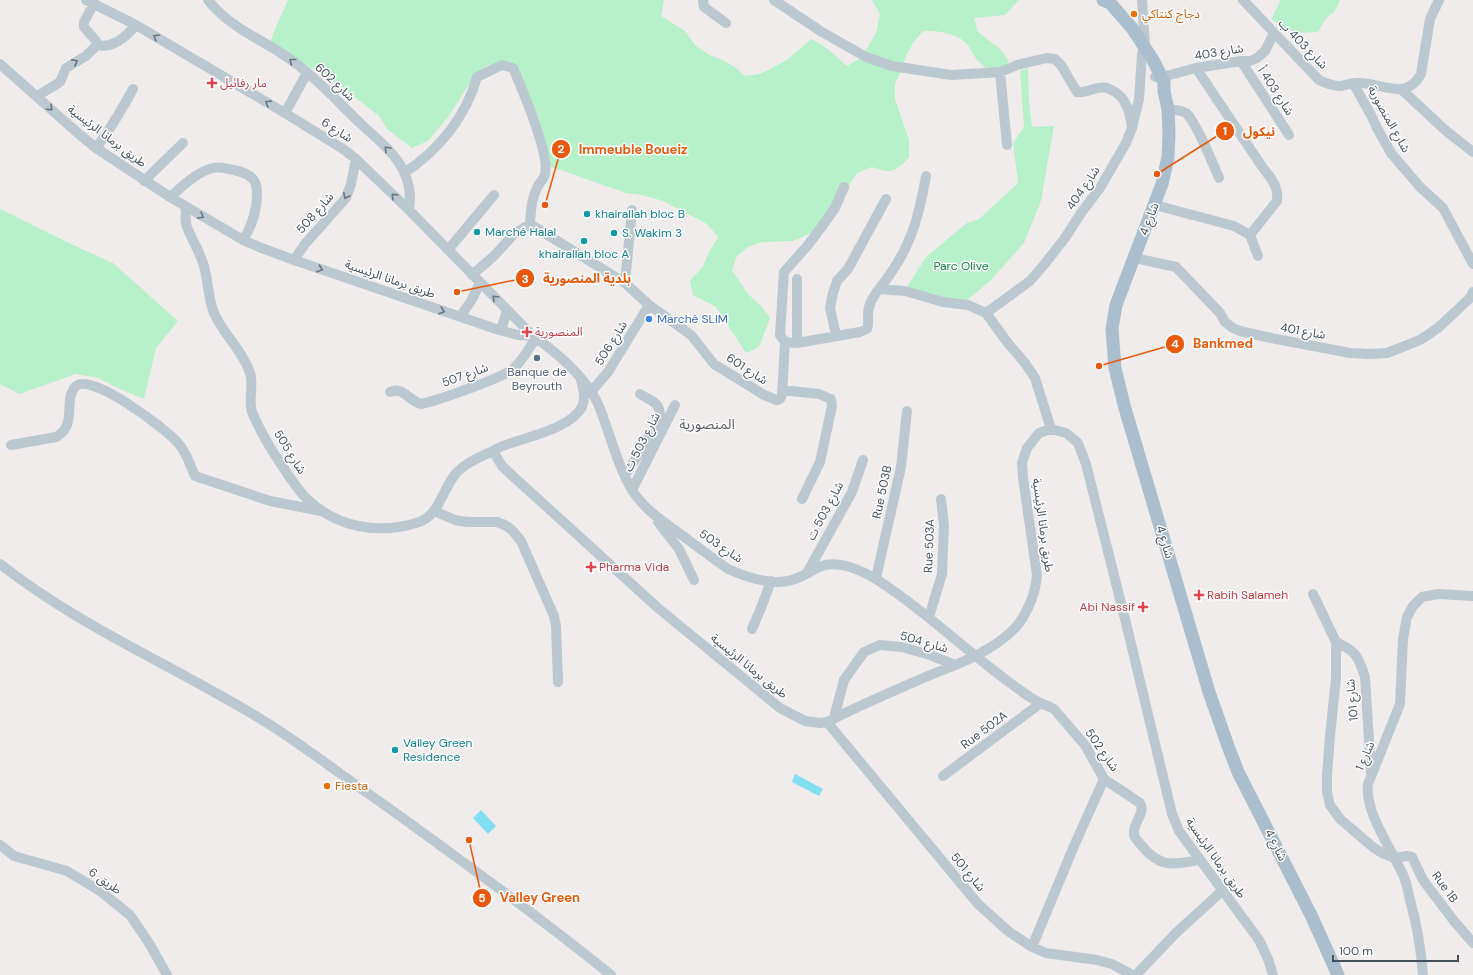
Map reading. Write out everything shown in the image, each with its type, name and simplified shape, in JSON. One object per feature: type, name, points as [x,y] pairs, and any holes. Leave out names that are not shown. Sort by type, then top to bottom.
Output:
[{"type":"main road","name":"شارع 4","points":[[1098,0],[1103,8],[1130,32]]},
{"type":"main road","name":"شارع 4","points":[[1103,0],[1110,3],[1143,50],[1159,77],[1164,82],[1164,91],[1168,108],[1169,134],[1168,157],[1162,184],[1116,305],[1112,329],[1115,368],[1124,405],[1207,684],[1228,746],[1238,772],[1311,915],[1338,975]]},
{"type":"street","name":"شارع 602","points":[[208,0],[230,22],[285,56],[308,73],[330,92],[390,152],[404,173],[408,185],[410,198],[409,210]]},
{"type":"street","points":[[703,0],[704,8],[726,23]]},
{"type":"street","points":[[774,0],[822,32],[866,57],[892,66],[951,75],[1000,72],[1017,65],[1047,58],[1055,60],[1061,65],[1077,92],[1105,87],[1118,94],[1127,105],[1132,128]]},
{"type":"street","name":"شارع 403 ب","points":[[1243,0],[1319,80],[1326,84],[1339,86],[1353,83]]},
{"type":"street","points":[[1439,0],[1430,19],[1421,74],[1418,81],[1413,85],[1401,89],[1445,130],[1473,152]]},
{"type":"street","points":[[98,3],[84,22],[84,27],[96,41],[97,45],[103,47],[111,46],[129,33],[136,25]]},
{"type":"street","name":"شارع 6","points":[[98,3],[285,113],[356,159],[409,210],[534,337]]},
{"type":"street","points":[[1130,32],[1142,3]]},
{"type":"street","name":"شارع 404","points":[[986,313],[1030,281],[1065,238],[1104,182],[1126,143],[1132,128],[1139,99],[1143,50],[1142,3]]},
{"type":"street","name":"شارع 403","points":[[1159,77],[1196,68],[1250,61],[1257,58],[1268,46],[1274,33]]},
{"type":"street","points":[[37,96],[60,82],[66,68],[86,56],[97,45]]},
{"type":"street","name":"شارع 403 أ","points":[[1241,61],[1289,135]]},
{"type":"street","name":"طريق برمانا الرئيسية","points":[[0,64],[96,148],[144,181],[243,240],[294,260],[460,317],[499,330],[534,337]]},
{"type":"street","points":[[404,173],[419,163],[442,141],[468,104],[477,77],[502,65],[513,68],[530,111],[545,157],[545,175],[537,186],[531,202],[530,224],[514,234],[494,256],[472,275]]},
{"type":"street","points":[[1196,68],[1262,168],[1273,181],[1276,188],[1277,201],[1250,235]]},
{"type":"street","points":[[1000,72],[1007,145]]},
{"type":"street","points":[[285,113],[308,73]]},
{"type":"street","name":"شارع المنصورية","points":[[1401,89],[1361,82],[1353,83],[1391,153],[1420,187],[1443,208],[1473,264]]},
{"type":"street","points":[[96,148],[120,113],[133,89]]},
{"type":"street","points":[[1168,108],[1184,112],[1191,118],[1219,178]]},
{"type":"street","points":[[144,181],[183,143]]},
{"type":"street","name":"شارع 508","points":[[294,260],[346,198],[351,184],[356,159]]},
{"type":"street","points":[[170,197],[198,174],[212,168],[220,167],[249,176],[256,183],[258,191],[254,219],[243,240]]},
{"type":"street","points":[[785,342],[797,343],[860,332],[867,329],[869,324],[868,307],[870,300],[893,272],[908,245],[921,203],[926,176]]},
{"type":"street","name":"شارع 601","points":[[530,224],[625,283],[649,305],[687,332],[696,340],[710,359],[722,369],[770,399],[777,400],[780,399],[782,390],[785,342],[780,334],[784,272],[808,245],[823,225],[835,208],[844,187]]},
{"type":"street","points":[[448,250],[494,195]]},
{"type":"street","points":[[836,335],[830,308],[837,281],[848,269],[886,199]]},
{"type":"street","points":[[1155,205],[1234,226],[1250,235],[1258,256]]},
{"type":"street","name":"شارع 505","points":[[185,206],[187,227],[198,247],[202,259],[214,312],[228,337],[242,356],[250,373],[250,402],[259,428],[294,484],[321,511],[346,523],[373,529],[401,527],[420,521],[431,516],[456,473],[473,460],[493,451]]},
{"type":"street","points":[[625,283],[632,210]]},
{"type":"street","name":"شارع 401","points":[[1135,258],[1176,267],[1220,313],[1225,322],[1233,328],[1272,338],[1350,352],[1370,354],[1388,353],[1420,340],[1438,328],[1470,298],[1473,292]]},
{"type":"street","points":[[797,343],[798,279]]},
{"type":"street","points":[[460,317],[471,301],[480,283]]},
{"type":"street","points":[[878,289],[905,292],[943,302],[968,305],[986,313],[1035,378],[1051,429]]},
{"type":"street","name":"شارع 506","points":[[591,392],[608,372],[649,305]]},
{"type":"street","points":[[499,330],[503,324],[507,310]]},
{"type":"street","points":[[493,451],[506,444],[552,429],[566,422],[577,414],[582,407],[584,401],[581,380],[561,357],[534,337]]},
{"type":"street","name":"شارع 507","points":[[390,392],[393,390],[401,391],[412,400],[421,404],[477,385],[508,373],[514,368],[534,337]]},
{"type":"street","name":"شارع 503","points":[[581,380],[598,403],[632,490],[651,512],[728,569],[740,574],[771,581],[784,582],[794,580],[816,568],[835,564],[860,570],[876,578],[929,617],[976,655]]},
{"type":"street","points":[[11,445],[60,434],[67,426],[72,393],[75,387],[81,383],[89,384],[114,394],[171,435],[180,444],[195,476],[270,501],[321,511]]},
{"type":"street","points":[[782,390],[826,396],[831,399],[832,406],[820,462],[802,499]]},
{"type":"street","points":[[625,475],[639,454],[660,416],[658,405],[640,394]]},
{"type":"street","name":"شارع 503 ث","points":[[632,490],[675,405]]},
{"type":"street","name":"Rue 503B","points":[[876,578],[901,467],[907,411]]},
{"type":"street","name":"طريق برمانا الرئيسية","points":[[493,451],[502,466],[658,608],[780,708],[805,721],[820,723],[830,720],[976,655],[986,650],[1016,627],[1036,588],[1037,575],[1022,478],[1022,463],[1027,448],[1039,433],[1051,429],[1066,433],[1078,443],[1086,464],[1172,814],[1179,831],[1199,860],[1259,940],[1268,959],[1273,975]]},
{"type":"street","name":"شارع 503 ت","points":[[807,573],[852,492],[864,460]]},
{"type":"street","name":"Rue 503A","points":[[929,617],[942,574],[944,525],[942,499]]},
{"type":"street","points":[[434,511],[455,520],[467,522],[497,522],[512,530],[521,542],[551,609],[556,626],[558,682]]},
{"type":"street","points":[[651,512],[679,549],[694,580]]},
{"type":"street","points":[[0,564],[17,578],[98,630],[215,692],[265,722],[433,840],[611,975]]},
{"type":"street","points":[[752,629],[762,608],[771,581]]},
{"type":"street","points":[[1313,594],[1336,642],[1336,678],[1327,775],[1327,792],[1330,805],[1340,819],[1362,839],[1382,853],[1395,858]]},
{"type":"street","name":"شارع 1","points":[[1423,975],[1417,928],[1404,878],[1376,822],[1367,789],[1371,774],[1400,704],[1403,639],[1407,618],[1413,606],[1422,598],[1438,594],[1473,596]]},
{"type":"street","name":"شارع 101","points":[[1336,642],[1348,648],[1357,655],[1365,677],[1371,774]]},
{"type":"street","name":"شارع 504","points":[[830,720],[844,680],[864,652],[880,645],[902,647],[930,655],[954,665]]},
{"type":"street","name":"شارع 502","points":[[976,655],[1013,685],[1041,704],[1054,709],[1085,746],[1104,779],[1140,803],[1142,811],[1133,833],[1136,839],[1152,857],[1165,864],[1175,865],[1199,860]]},
{"type":"street","name":"Rue 502A","points":[[943,776],[1041,704]]},
{"type":"street","name":"شارع 501","points":[[830,720],[978,904],[1008,931],[1032,947],[1046,953],[1097,960],[1112,964],[1132,975]]},
{"type":"street","points":[[1032,947],[1104,779]]},
{"type":"street","name":"طريق 6","points":[[0,845],[14,856],[67,871],[100,891],[130,915],[149,943],[167,975]]},
{"type":"street","name":"Rue 1B","points":[[1395,858],[1407,856],[1414,859],[1423,880],[1454,921],[1473,943]]},
{"type":"street","points":[[1136,975],[1176,933],[1222,891]]},
{"type":"green space","points":[[288,0],[664,0],[661,16],[685,31],[696,46],[709,55],[723,60],[735,67],[745,76],[760,74],[787,60],[811,39],[824,46],[847,66],[859,59],[876,33],[880,14],[872,0],[1019,0],[1005,15],[974,18],[978,32],[1000,49],[1009,61],[1000,73],[988,69],[982,65],[967,44],[952,35],[940,32],[923,31],[913,43],[895,84],[895,99],[909,140],[909,157],[900,166],[892,171],[884,171],[872,167],[857,173],[821,229],[793,241],[762,242],[748,247],[737,256],[732,270],[748,294],[761,306],[770,318],[759,347],[746,353],[716,307],[693,295],[690,281],[703,266],[718,237],[707,224],[663,201],[642,195],[626,193],[546,165],[520,80],[499,62],[486,66],[474,76],[449,116],[428,141],[412,148],[387,129],[379,116],[337,83],[270,44]]},
{"type":"green space","points":[[1281,0],[1340,0],[1334,12],[1326,18],[1318,32],[1304,33],[1283,27],[1271,19]]},
{"type":"green space","name":"Parc Olive","points":[[1028,68],[1029,102],[1032,127],[1054,126],[1041,201],[1024,243],[990,281],[962,304],[907,287],[926,257],[967,223],[979,219],[1018,183],[1013,143],[1024,127],[1020,71]]},
{"type":"green space","points":[[0,209],[113,263],[178,321],[156,348],[144,399],[98,378],[76,374],[19,394],[0,384]]},
{"type":"water","points":[[795,774],[823,789],[819,796],[792,782]]},
{"type":"water","points":[[481,810],[496,826],[488,834],[473,818]]},
{"type":"place","name":"دجاج كنتاكي","points":[[1134,14]]},
{"type":"place","name":"مار رفائيل","points":[[212,83]]},
{"type":"place","name":"نيكول","points":[[1157,174]]},
{"type":"place","name":"Immeuble Boueiz","points":[[545,205]]},
{"type":"place","name":"khairallah bloc B","points":[[587,214]]},
{"type":"place","name":"Marché Halal","points":[[477,232]]},
{"type":"place","name":"S. Wakim 3","points":[[614,233]]},
{"type":"place","name":"khairallah bloc A","points":[[584,241]]},
{"type":"place","name":"بلدية المنصورية","points":[[457,292]]},
{"type":"place","name":"Marché SLIM","points":[[649,319]]},
{"type":"place","name":"المنصورية","points":[[527,332]]},
{"type":"place","name":"Banque de Beyrouth","points":[[537,358]]},
{"type":"place","name":"Bankmed","points":[[1099,366]]},
{"type":"place","name":"Pharma Vida","points":[[591,567]]},
{"type":"place","name":"Rabih Salameh","points":[[1199,595]]},
{"type":"place","name":"Abi Nassif","points":[[1143,607]]},
{"type":"place","name":"Valley Green Residence","points":[[395,750]]},
{"type":"place","name":"Fiesta","points":[[327,786]]},
{"type":"place","name":"Valley Green","points":[[469,840]]},
{"type":"district","name":"المنصورية","points":[[707,424]]}]
